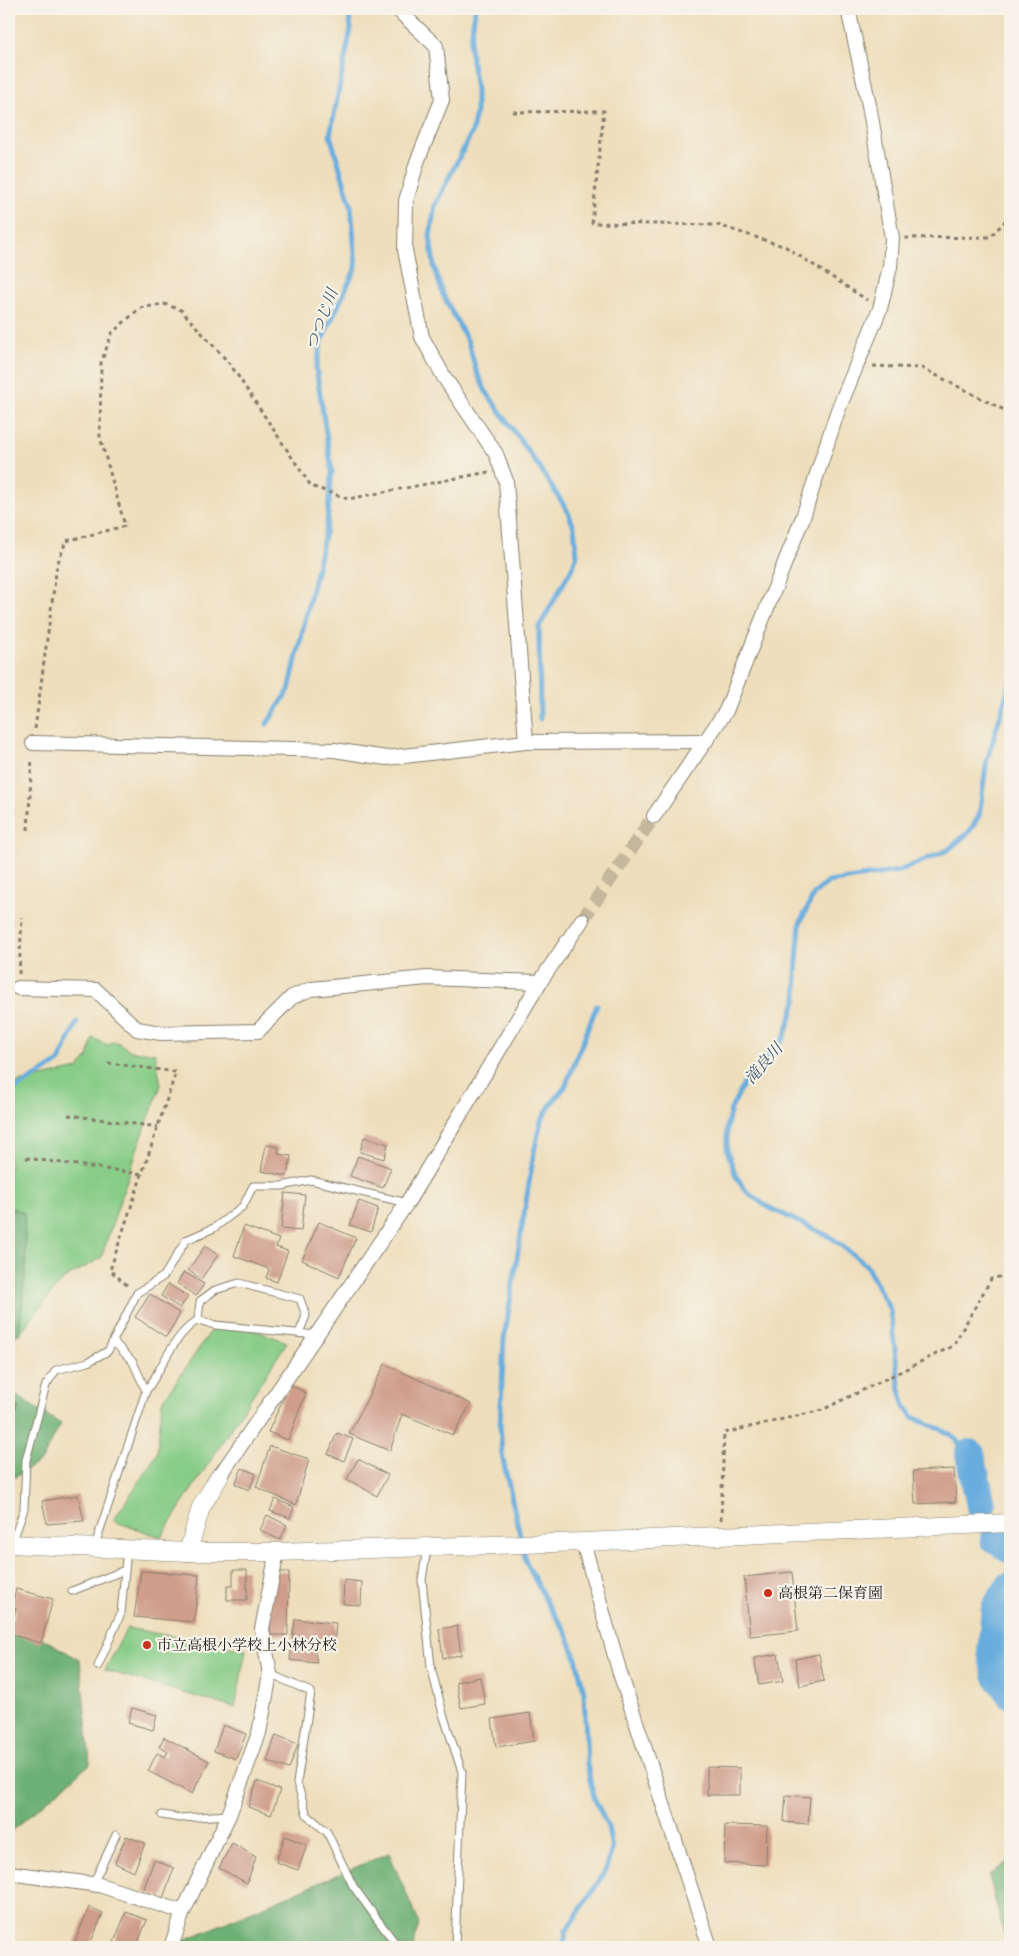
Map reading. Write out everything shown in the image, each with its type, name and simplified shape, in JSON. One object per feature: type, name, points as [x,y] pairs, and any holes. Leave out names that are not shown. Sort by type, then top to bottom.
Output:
[{"type":"street","points":[[397,9],[436,46],[442,100],[417,162],[406,201],[405,250],[422,337],[444,377],[496,454],[506,481],[526,742]]},
{"type":"street","points":[[654,816],[726,711],[804,517],[838,410],[880,309],[890,267],[892,238],[869,105],[848,9]]},
{"type":"street","points":[[33,743],[334,750],[386,758],[526,742],[706,741]]},
{"type":"street","points":[[188,1552],[202,1507],[219,1477],[407,1203],[540,982],[582,920]]},
{"type":"street","points":[[18,988],[96,990],[137,1029],[160,1033],[258,1031],[276,1016],[292,997],[311,989],[427,978],[540,982]]},
{"type":"street","points":[[10,1544],[188,1552],[277,1552],[583,1542],[1010,1522]]},
{"type":"street","points":[[583,1542],[619,1670],[710,1947]]},
{"type":"street","points":[[171,1947],[183,1912],[229,1815],[259,1733],[270,1674],[262,1629],[277,1552]]},
{"type":"street","points":[[9,1873],[93,1884],[183,1912]]},
{"type":"lane","points":[[10,1544],[24,1509],[26,1460],[46,1385],[56,1370],[88,1362],[108,1351],[138,1293],[164,1276],[186,1240],[214,1228],[243,1206],[253,1186],[282,1186],[311,1180],[407,1203]]},
{"type":"lane","points":[[198,1320],[200,1300],[215,1290],[239,1283],[300,1299],[306,1316],[299,1333]]},
{"type":"lane","points":[[94,1548],[146,1392],[176,1341],[187,1327],[198,1320],[215,1324],[316,1335]]},
{"type":"lane","points":[[113,1341],[133,1362],[146,1392]]},
{"type":"lane","points":[[427,1548],[422,1580],[431,1667],[443,1714],[462,1772],[455,1947]]},
{"type":"lane","points":[[98,1666],[120,1614],[127,1549]]},
{"type":"lane","points":[[72,1591],[125,1570]]},
{"type":"lane","points":[[270,1674],[311,1692],[297,1783],[307,1816],[327,1832],[353,1886],[396,1944],[406,1947]]},
{"type":"lane","points":[[162,1815],[180,1818],[229,1815]]},
{"type":"lane","points":[[93,1884],[116,1835]]},
{"type":"path","points":[[514,112],[604,111],[592,223],[718,225],[786,247],[880,309]]},
{"type":"path","points":[[892,238],[990,238],[1010,216]]},
{"type":"path","points":[[28,830],[33,743],[57,565],[66,542],[125,526],[100,437],[101,363],[112,333],[140,308],[164,304],[181,310],[230,364],[311,486],[348,499],[502,469]]},
{"type":"path","points":[[857,365],[922,368],[1010,413]]},
{"type":"path","points":[[18,988],[22,917]]},
{"type":"path","points":[[108,1063],[176,1072],[110,1270],[138,1293]]},
{"type":"path","points":[[68,1115],[158,1127]]},
{"type":"path","points":[[26,1158],[142,1174]]},
{"type":"path","points":[[721,1536],[724,1433],[822,1410],[953,1346],[991,1279],[1010,1274]]},
{"type":"green space","points":[[93,1038],[107,1045],[115,1041],[131,1051],[155,1053],[161,1085],[101,1258],[62,1280],[19,1334],[24,1213],[9,1207],[9,1084],[78,1069],[88,1057]]},
{"type":"green space","points":[[9,1207],[24,1213],[26,1266],[19,1334],[9,1337]]},
{"type":"green space","points":[[237,1324],[287,1342],[161,1537],[113,1521],[157,1454],[162,1402],[215,1325]]},
{"type":"green space","points":[[9,1391],[61,1424],[42,1460],[9,1481]]},
{"type":"green space","points":[[9,1619],[80,1660],[90,1764],[9,1833]]},
{"type":"green space","points":[[1009,1623],[1010,1706],[1000,1674],[997,1652],[998,1641]]},
{"type":"green space","points":[[127,1628],[246,1650],[235,1708],[105,1670]]},
{"type":"green space","points":[[389,1853],[419,1923],[413,1947],[168,1947]]},
{"type":"green space","points":[[1010,1860],[1010,1947],[1007,1947],[989,1876]]},
{"type":"building","points":[[364,1137],[388,1144],[384,1159],[360,1152]]},
{"type":"building","points":[[266,1145],[279,1147],[278,1154],[291,1156],[287,1176],[261,1171]]},
{"type":"building","points":[[358,1156],[391,1168],[383,1188],[350,1176]]},
{"type":"building","points":[[285,1193],[305,1195],[301,1231],[281,1229]]},
{"type":"building","points":[[359,1201],[378,1208],[371,1232],[350,1225]]},
{"type":"building","points":[[319,1222],[356,1238],[339,1277],[302,1260]]},
{"type":"building","points":[[244,1226],[279,1239],[276,1247],[288,1251],[277,1282],[266,1278],[269,1269],[234,1256]]},
{"type":"building","points":[[205,1246],[218,1255],[201,1279],[188,1270]]},
{"type":"building","points":[[184,1272],[204,1284],[196,1296],[177,1283]]},
{"type":"building","points":[[168,1284],[188,1297],[180,1308],[161,1296]]},
{"type":"building","points":[[150,1294],[180,1314],[166,1337],[135,1317]]},
{"type":"building","points":[[385,1364],[471,1404],[453,1435],[402,1414],[390,1451],[349,1434]]},
{"type":"building","points":[[290,1385],[306,1393],[288,1440],[268,1432]]},
{"type":"building","points":[[9,1401],[16,1402],[14,1417],[9,1416]]},
{"type":"building","points":[[337,1433],[353,1439],[344,1461],[328,1454]]},
{"type":"building","points":[[270,1446],[309,1459],[296,1505],[256,1487]]},
{"type":"building","points":[[358,1459],[388,1475],[377,1496],[347,1479]]},
{"type":"building","points":[[242,1468],[256,1474],[249,1490],[235,1484]]},
{"type":"building","points":[[954,1469],[956,1502],[915,1504],[913,1471]]},
{"type":"building","points":[[78,1495],[84,1521],[47,1524],[42,1501]]},
{"type":"building","points":[[275,1499],[294,1507],[290,1518],[270,1511]]},
{"type":"building","points":[[267,1515],[287,1525],[280,1540],[260,1530]]},
{"type":"building","points":[[233,1570],[247,1570],[247,1600],[227,1600],[227,1586],[233,1586]]},
{"type":"building","points":[[141,1571],[199,1575],[194,1622],[134,1617]]},
{"type":"building","points":[[271,1572],[289,1572],[288,1635],[270,1635]]},
{"type":"building","points":[[792,1572],[798,1631],[750,1636],[744,1577]]},
{"type":"building","points":[[344,1580],[362,1582],[361,1605],[343,1604]]},
{"type":"building","points":[[16,1589],[53,1599],[41,1643],[9,1634],[16,1609],[12,1606]]},
{"type":"building","points":[[295,1619],[336,1623],[334,1649],[314,1647],[317,1663],[290,1660]]},
{"type":"building","points":[[457,1626],[461,1655],[443,1658],[439,1629]]},
{"type":"building","points":[[778,1654],[783,1681],[759,1685],[754,1658]]},
{"type":"building","points":[[819,1654],[824,1681],[800,1686],[795,1659]]},
{"type":"building","points":[[480,1677],[485,1704],[461,1708],[456,1682]]},
{"type":"building","points":[[132,1708],[157,1715],[153,1730],[128,1723]]},
{"type":"building","points":[[530,1713],[534,1741],[496,1747],[492,1719]]},
{"type":"building","points":[[223,1725],[246,1734],[236,1759],[214,1751]]},
{"type":"building","points":[[276,1735],[298,1744],[289,1769],[267,1761]]},
{"type":"building","points":[[164,1737],[209,1761],[192,1794],[148,1771],[157,1753],[165,1757],[168,1752],[159,1747]]},
{"type":"building","points":[[707,1767],[740,1768],[740,1795],[707,1795]]},
{"type":"building","points":[[257,1781],[280,1790],[271,1815],[248,1807]]},
{"type":"building","points":[[786,1795],[810,1797],[808,1824],[784,1822]]},
{"type":"building","points":[[725,1825],[767,1826],[766,1865],[724,1863]]},
{"type":"building","points":[[126,1836],[145,1843],[134,1872],[115,1863]]},
{"type":"building","points":[[285,1836],[307,1845],[298,1870],[276,1862]]},
{"type":"building","points":[[232,1843],[256,1857],[247,1883],[219,1868]]},
{"type":"building","points":[[154,1860],[174,1868],[163,1898],[143,1891]]},
{"type":"building","points":[[89,1907],[103,1913],[89,1947],[86,1947],[75,1942]]},
{"type":"building","points":[[126,1912],[147,1920],[136,1947],[112,1947]]},
{"type":"waterway","name":"つつじ川","points":[[267,724],[289,690],[327,524],[332,472],[316,368],[322,340],[356,267],[351,205],[330,135],[351,28],[348,9]]},
{"type":"waterway","points":[[475,9],[470,47],[476,90],[476,112],[472,132],[435,205],[430,236],[434,266],[443,295],[468,342],[476,370],[485,390],[567,510],[574,527],[577,555],[573,566],[539,627],[540,719]]},
{"type":"waterway","name":"滝良川","points":[[970,1454],[950,1434],[913,1417],[905,1406],[900,1390],[890,1310],[866,1265],[832,1238],[766,1206],[746,1191],[736,1176],[727,1150],[727,1126],[731,1109],[744,1083],[784,1038],[797,998],[796,973],[800,923],[814,894],[828,882],[899,871],[948,850],[969,832],[979,816],[987,760],[1010,683]]},
{"type":"waterway","points":[[564,1947],[566,1931],[604,1874],[612,1849],[608,1827],[595,1800],[587,1764],[584,1692],[576,1658],[565,1630],[548,1605],[526,1562],[502,1455],[500,1425],[504,1339],[534,1152],[541,1121],[551,1104],[565,1087],[597,1005]]},
{"type":"waterway","name":"つつじ川","points":[[9,1093],[59,1062],[77,1022]]},
{"type":"waterway","name":"滝良川","points":[[970,1454],[981,1505]]},
{"type":"waterway","name":"滝良川","points":[[995,1539],[1010,1548]]},
{"type":"waterway","name":"滝良川","points":[[1010,1587],[996,1608],[992,1652],[997,1674],[1010,1693]]},
{"type":"tunnel","points":[[582,920],[654,816]]},
{"type":"place","name":"高根第二保育園","points":[[768,1593]]},
{"type":"place","name":"市立高根小学校上小林分校","points":[[147,1645]]}]
